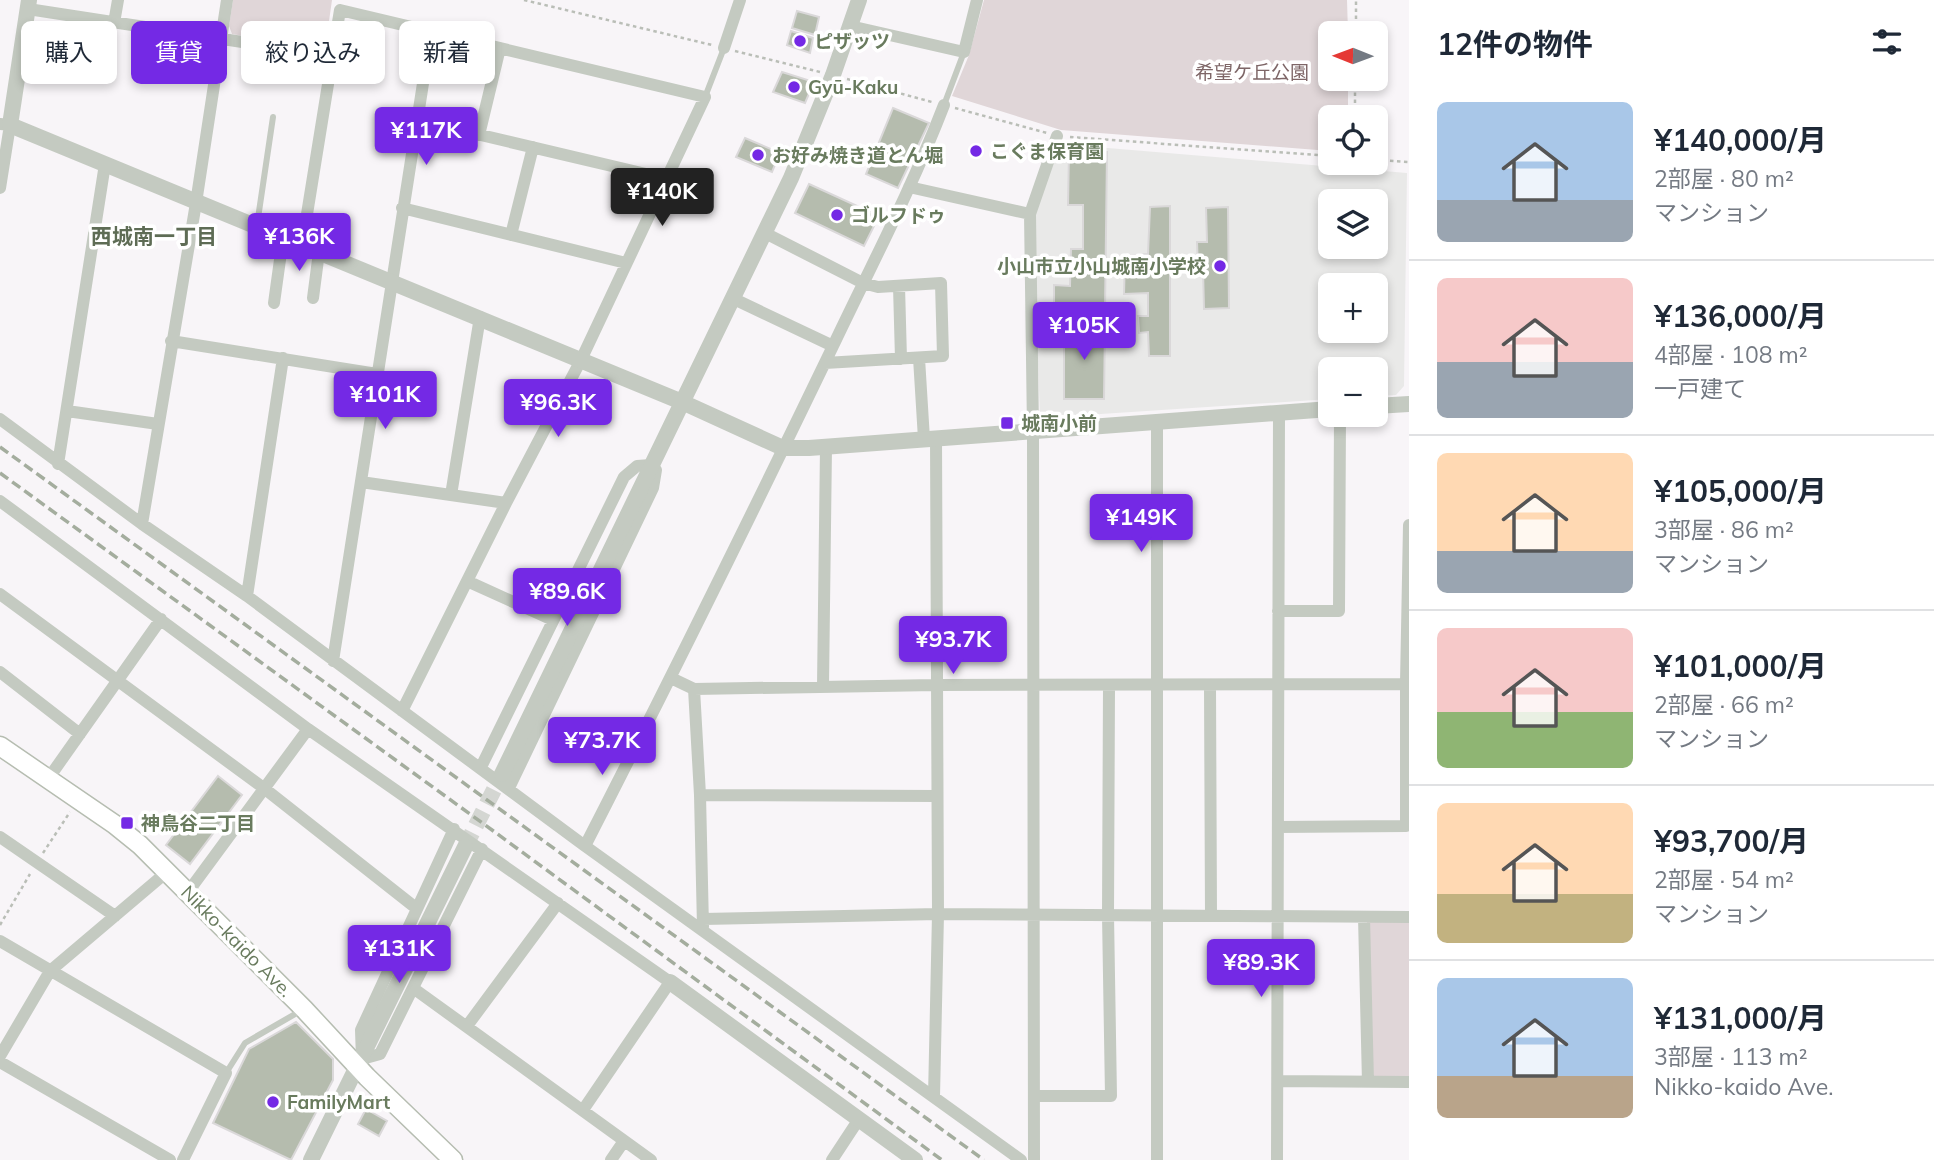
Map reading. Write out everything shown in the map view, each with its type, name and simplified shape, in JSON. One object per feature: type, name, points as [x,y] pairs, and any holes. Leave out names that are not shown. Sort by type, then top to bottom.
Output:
[{"type":"main road","name":"Nikko-kaido Ave.","points":[[0,746],[122,831],[168,871],[453,1160]]},
{"type":"street","points":[[114,21],[118,0]]},
{"type":"street","points":[[224,21],[227,0]]},
{"type":"street","points":[[724,48],[740,0]]},
{"type":"street","points":[[505,781],[651,465],[791,178],[833,75],[859,0]]},
{"type":"street","points":[[850,26],[964,52],[977,0]]},
{"type":"street","points":[[0,188],[5,125],[28,5],[104,21]]},
{"type":"street","points":[[340,5],[399,23]]},
{"type":"street","points":[[402,711],[581,360],[705,97],[495,47]]},
{"type":"street","points":[[479,135],[500,48]]},
{"type":"street","points":[[142,524],[214,84]]},
{"type":"street","points":[[302,245],[328,84]]},
{"type":"street","points":[[333,661],[423,84]]},
{"type":"street","points":[[585,846],[671,678],[825,363],[909,187],[944,105]]},
{"type":"street","points":[[417,120],[667,179]]},
{"type":"street","points":[[5,125],[480,317],[682,401],[783,448],[1318,410]]},
{"type":"street","points":[[1034,1160],[1030,214],[1057,136]]},
{"type":"street","points":[[511,235],[533,147]]},
{"type":"street","points":[[58,464],[105,164]]},
{"type":"street","points":[[909,187],[1030,214]]},
{"type":"street","points":[[402,208],[626,263]]},
{"type":"street","points":[[765,233],[863,283],[878,287],[942,283],[943,356],[825,363]]},
{"type":"street","points":[[274,303],[283,238]]},
{"type":"street","points":[[313,299],[318,252]]},
{"type":"street","points":[[899,286],[901,359]]},
{"type":"street","points":[[734,299],[832,346]]},
{"type":"street","points":[[451,495],[480,317]]},
{"type":"street","points":[[171,341],[377,374]]},
{"type":"street","points":[[247,596],[283,358]]},
{"type":"street","points":[[919,358],[930,439],[936,685],[939,914],[934,1097]]},
{"type":"street","points":[[1388,405],[1409,404]]},
{"type":"street","points":[[67,411],[158,424]]},
{"type":"street","points":[[1277,1160],[1279,413]]},
{"type":"street","points":[[0,419],[58,464],[247,596],[402,711],[505,781],[585,846],[703,925],[1021,1160]]},
{"type":"street","points":[[1157,422],[1157,1160]]},
{"type":"street","points":[[1278,611],[1339,611],[1340,427]]},
{"type":"street","points":[[823,686],[826,447]]},
{"type":"street","points":[[481,767],[624,477],[637,466],[651,465]]},
{"type":"street","points":[[361,482],[506,503]]},
{"type":"street","points":[[0,501],[308,729],[454,829],[474,848],[670,982],[915,1160]]},
{"type":"street","points":[[1278,827],[1408,827],[1409,525]]},
{"type":"street","points":[[467,581],[553,620]]},
{"type":"street","points":[[0,594],[265,789],[416,908]]},
{"type":"street","points":[[48,779],[161,619]]},
{"type":"street","points":[[0,673],[80,734]]},
{"type":"street","points":[[671,678],[694,689],[936,685],[1407,684]]},
{"type":"street","points":[[1034,1096],[1111,1096],[1108,915],[1109,686]]},
{"type":"street","points":[[1210,686],[1211,916]]},
{"type":"street","points":[[694,689],[703,925]]},
{"type":"street","points":[[188,892],[308,729]]},
{"type":"street","points":[[700,795],[937,796]]},
{"type":"street","points":[[360,1063],[361,1030],[454,829]]},
{"type":"street","points":[[0,837],[115,916]]},
{"type":"street","points":[[360,1063],[380,1054],[414,988],[474,848]]},
{"type":"street","points":[[312,1160],[474,848]]},
{"type":"street","points":[[0,1056],[50,971],[168,871]]},
{"type":"street","points":[[467,1026],[558,904]]},
{"type":"street","points":[[703,925],[939,914],[1409,917]]},
{"type":"street","points":[[1364,917],[1368,1082]]},
{"type":"street","points":[[0,941],[226,1073],[183,1160]]},
{"type":"street","points":[[583,1110],[670,982]]},
{"type":"street","points":[[414,988],[651,1160]]},
{"type":"street","points":[[0,1062],[170,1160]]},
{"type":"street","points":[[1278,1081],[1409,1082]]},
{"type":"street","points":[[832,1160],[859,1119]]},
{"type":"street","points":[[611,1160],[624,1141]]},
{"type":"lane","points":[[705,97],[724,48]]},
{"type":"lane","points":[[944,105],[964,52]]},
{"type":"lane","points":[[257,227],[273,117]]},
{"type":"lane","points":[[226,1073],[245,1044],[304,1009]]},
{"type":"path","points":[[524,0],[833,75],[1057,136],[1318,155]]},
{"type":"path","points":[[1356,0],[1356,21]]},
{"type":"path","points":[[1388,161],[1409,162]]},
{"type":"shaded area","name":"小山市立小山城南小学校","points":[[1060,144],[1318,166],[1318,175],[1407,173],[1404,386],[1396,395],[1388,395],[1388,357],[1318,357],[1318,400],[1040,418],[1033,218]]},
{"type":"green space","points":[[233,0],[332,0],[329,21],[241,21],[241,36],[232,34],[229,26]]},
{"type":"green space","name":"希望ケ丘公園","points":[[984,0],[1347,0],[1348,21],[1318,21],[1318,91],[1348,91],[1348,105],[1318,105],[1318,150],[1061,130],[952,96],[969,55]]},
{"type":"green space","points":[[1367,921],[1409,921],[1409,1077],[1372,1077]]},
{"type":"building","points":[[797,11],[819,17],[815,35],[792,28]]},
{"type":"building","name":"ピザッツ","points":[[791,31],[813,38],[810,53],[787,45]]},
{"type":"building","name":"Gyū-Kaku","points":[[782,72],[814,82],[805,103],[773,92]]},
{"type":"building","points":[[893,108],[929,123],[898,188],[866,174]]},
{"type":"building","name":"お好み焼き道とん堀","points":[[745,138],[780,153],[772,172],[736,157]]},
{"type":"building","points":[[1069,152],[1107,152],[1105,312],[1054,312],[1054,285],[1070,286],[1071,249],[1083,249],[1083,205],[1068,205]]},
{"type":"building","name":"ゴルフドゥ","points":[[809,184],[879,216],[864,246],[795,213]]},
{"type":"building","points":[[1170,206],[1170,356],[1149,356],[1148,332],[1139,333],[1138,316],[1148,316],[1148,293],[1124,294],[1125,256],[1148,254],[1150,207]]},
{"type":"building","points":[[1228,207],[1229,308],[1204,309],[1203,269],[1198,269],[1197,242],[1207,242],[1206,208]]},
{"type":"building","points":[[1064,324],[1105,325],[1104,399],[1064,399]]},
{"type":"building","points":[[218,776],[242,795],[190,864],[166,845]]},
{"type":"building","name":"FamilyMart","points":[[296,1022],[333,1059],[333,1080],[291,1160],[213,1123],[249,1049]]},
{"type":"building","points":[[366,1109],[387,1121],[379,1136],[358,1124]]},
{"type":"tunnel","points":[[465,847],[502,774]]},
{"type":"railway","points":[[0,447],[984,1160]]},
{"type":"railway","points":[[0,473],[942,1160]]},
{"type":"place","name":"ピザッツ","points":[[800,41]]},
{"type":"place","name":"Gyū-Kaku","points":[[794,87]]},
{"type":"place","name":"こぐま保育園","points":[[976,151]]},
{"type":"place","name":"お好み焼き道とん堀","points":[[758,155]]},
{"type":"place","name":"ゴルフドゥ","points":[[837,215]]},
{"type":"place","name":"小山市立小山城南小学校","points":[[1220,266]]},
{"type":"place","name":"城南小前","points":[[1007,423]]},
{"type":"place","name":"神鳥谷二丁目","points":[[127,823]]},
{"type":"place","name":"FamilyMart","points":[[273,1102]]},
{"type":"district","name":"西城南一丁目","points":[[154,236]]}]
